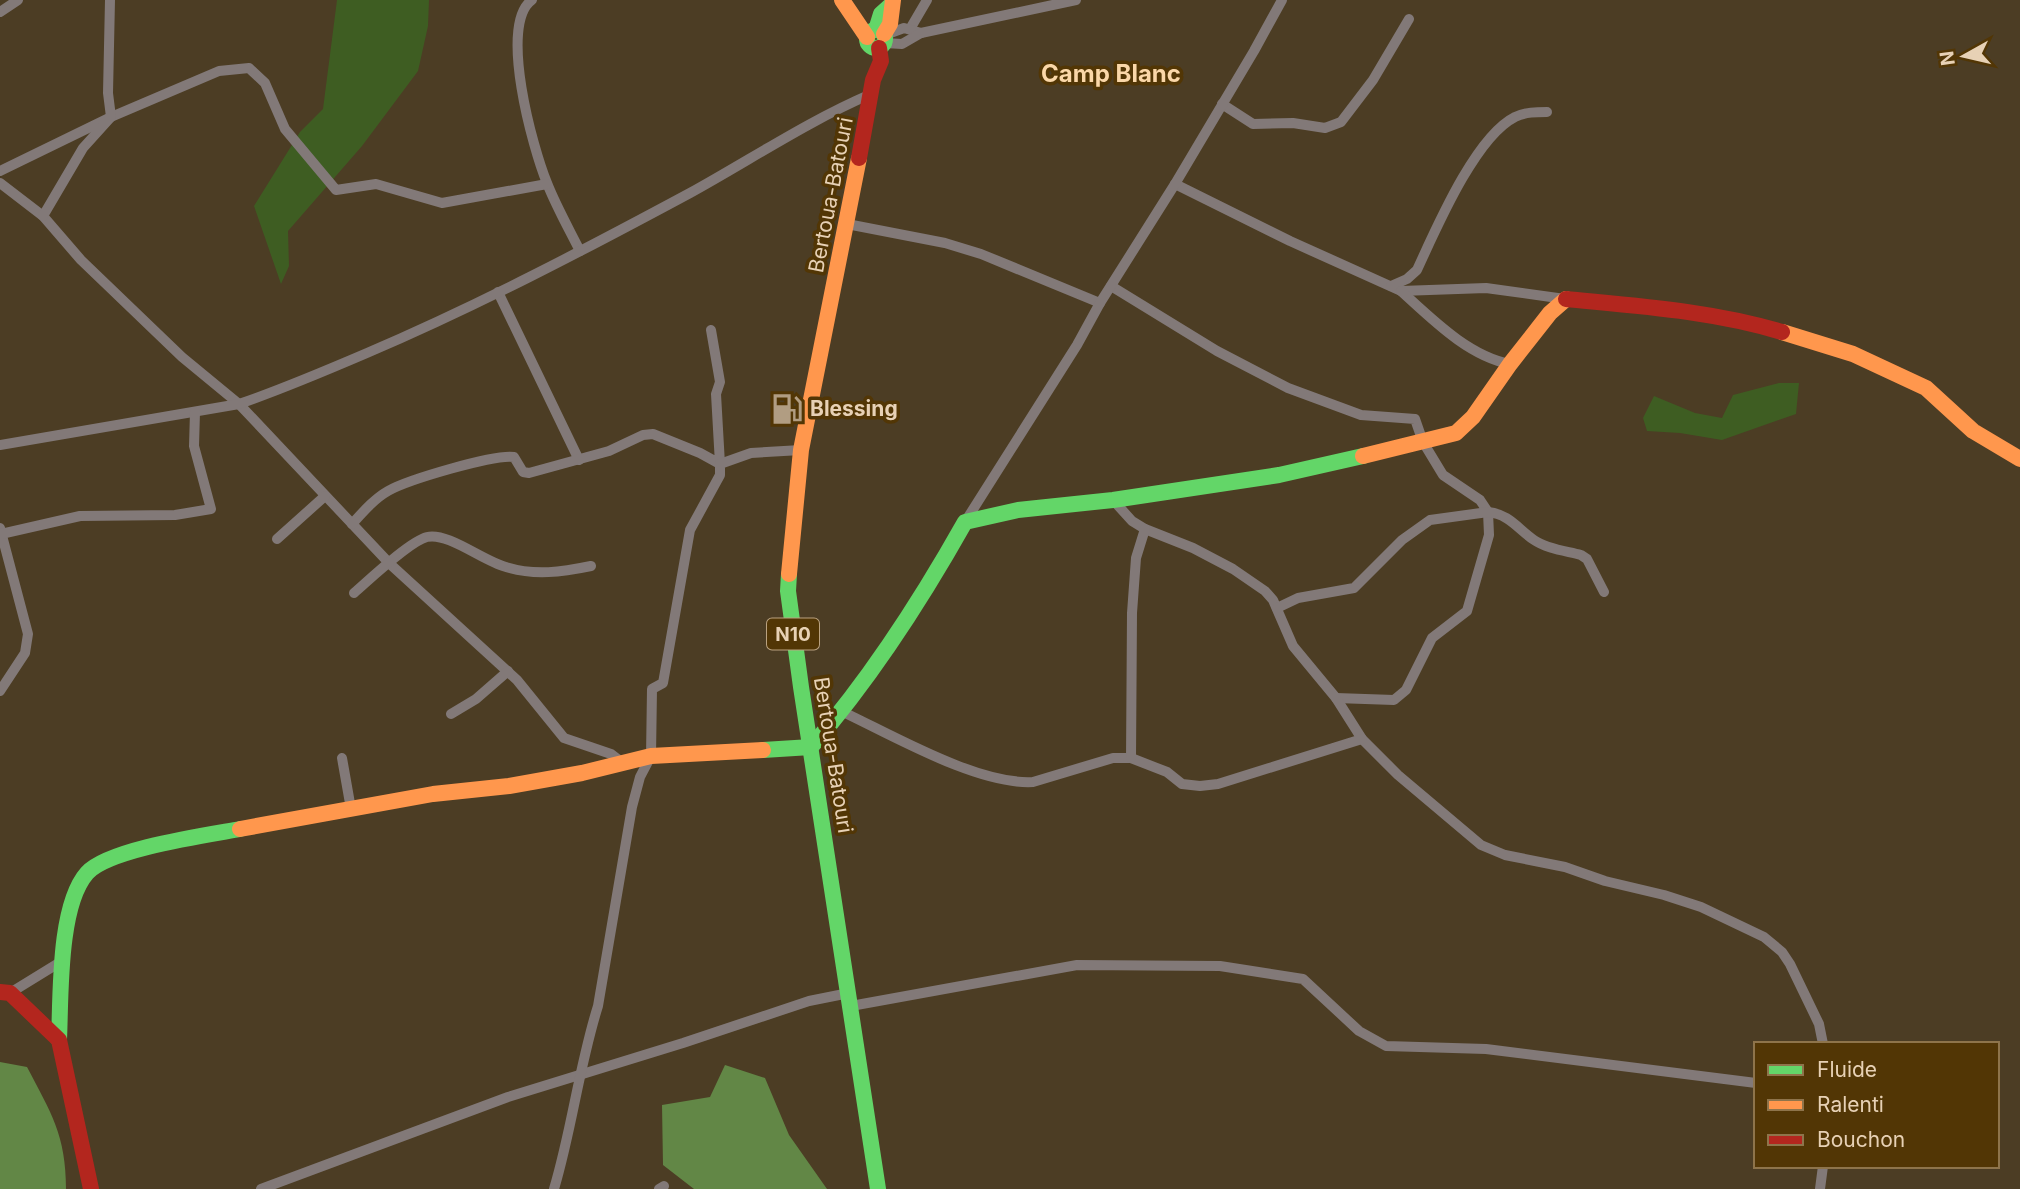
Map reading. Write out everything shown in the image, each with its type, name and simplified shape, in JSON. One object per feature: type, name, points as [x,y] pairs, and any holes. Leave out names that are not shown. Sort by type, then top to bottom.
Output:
[{"type":"main road","name":"Bertoua-Batouri","points":[[878,1189],[788,590],[801,450],[872,87],[881,61],[878,38],[890,24],[893,2]]},
{"type":"main road","points":[[845,3],[867,18],[878,38]]},
{"type":"main road","points":[[90,1189],[59,1040],[62,961],[74,896],[87,873],[101,863],[176,840],[351,808],[433,794],[509,786],[624,764],[651,756],[811,747],[843,712],[914,611],[965,522],[1018,510],[1112,500],[1279,475],[1456,433],[1468,423],[1510,364],[1550,313],[1565,299],[1653,307],[1762,326],[1853,354],[1926,388],[1973,431],[2020,458]]},
{"type":"main road","points":[[5,992],[59,1040]]},
{"type":"street","points":[[0,12],[18,0]]},
{"type":"street","points":[[43,216],[83,148],[111,117],[108,93],[110,0]]},
{"type":"street","points":[[532,0],[521,17],[517,47],[528,130],[547,184],[580,251]]},
{"type":"street","points":[[915,31],[928,0]]},
{"type":"street","points":[[878,38],[899,29],[915,31],[1076,0]]},
{"type":"street","points":[[965,522],[1175,184],[1282,0]]},
{"type":"street","points":[[1222,104],[1252,124],[1293,123],[1335,127],[1373,80],[1409,19]]},
{"type":"street","points":[[0,171],[111,117],[219,71],[248,68],[265,83],[285,129],[336,190],[376,184],[442,202],[547,184]]},
{"type":"street","points":[[0,445],[239,404],[268,394],[394,341],[580,251],[705,184],[872,87]]},
{"type":"street","points":[[1396,288],[1417,270],[1470,169],[1491,138],[1516,117],[1530,112],[1547,112]]},
{"type":"street","points":[[0,183],[43,216],[81,260],[173,349],[239,404],[390,564],[508,671],[564,738],[611,754],[624,764]]},
{"type":"street","points":[[1175,184],[1290,241],[1396,288],[1470,347],[1495,361],[1510,364]]},
{"type":"street","points":[[847,224],[945,243],[981,254],[1100,303]]},
{"type":"street","points":[[1111,286],[1217,351],[1287,388],[1362,415],[1415,419],[1423,442],[1443,475],[1480,500],[1488,512],[1489,535],[1466,611],[1432,638],[1406,690],[1394,699],[1336,698]]},
{"type":"street","points":[[1396,288],[1486,288],[1565,299]]},
{"type":"street","points":[[498,292],[579,460]]},
{"type":"street","points":[[554,1189],[606,967],[632,807],[640,777],[651,756],[652,689],[663,683],[690,530],[720,475],[716,394],[720,382],[711,330]]},
{"type":"street","points":[[0,691],[25,653],[28,635],[1,531],[80,516],[175,515],[211,509],[194,446],[195,412]]},
{"type":"street","points":[[352,524],[373,501],[405,482],[508,456],[517,460],[526,473],[609,451],[643,435],[653,434],[720,464],[751,453],[801,450]]},
{"type":"street","points":[[277,539],[326,496]]},
{"type":"street","points":[[1112,500],[1132,521],[1145,529],[1193,548],[1233,569],[1265,591],[1278,608],[1293,646],[1336,698],[1362,739],[1408,784],[1481,845],[1505,855],[1565,867],[1605,881],[1701,907],[1764,937],[1782,952],[1798,977],[1819,1024],[1823,1042]]},
{"type":"street","points":[[1278,608],[1298,598],[1354,588],[1402,540],[1430,520],[1488,512],[1509,518],[1535,541],[1587,559],[1604,592]]},
{"type":"street","points":[[1131,758],[1132,613],[1136,558],[1145,529]]},
{"type":"street","points":[[354,593],[421,539],[436,536],[449,540],[489,562],[521,571],[559,572],[591,566]]},
{"type":"street","points":[[451,714],[476,699],[508,671]]},
{"type":"street","points":[[843,712],[956,765],[1020,783],[1033,782],[1113,758],[1131,758],[1167,772],[1182,784],[1200,786],[1233,781],[1362,739]]},
{"type":"street","points":[[342,758],[351,808]]},
{"type":"street","points":[[5,992],[62,961]]},
{"type":"street","points":[[261,1189],[452,1116],[809,1001],[850,999],[1077,965],[1220,966],[1303,979],[1359,1031],[1386,1046],[1486,1049],[1754,1083]]},
{"type":"street","points":[[1820,1189],[1823,1168]]},
{"type":"green space","points":[[337,0],[429,0],[428,26],[418,71],[362,146],[288,231],[289,266],[281,284],[254,206],[300,132],[323,109]]},
{"type":"green space","points":[[1779,383],[1799,383],[1796,414],[1722,440],[1647,431],[1643,418],[1654,396],[1695,413],[1722,418],[1733,395]]},
{"type":"green space","points":[[0,1062],[27,1067],[56,1125],[63,1154],[66,1189],[0,1189]]},
{"type":"green space","points":[[725,1065],[765,1078],[789,1135],[827,1189],[694,1189],[663,1165],[662,1105],[710,1097]]},
{"type":"traffic: fast","points":[[876,30],[881,14],[892,4]]},
{"type":"traffic: fast","points":[[872,30],[880,30],[885,39],[883,46],[872,48],[867,43],[867,35],[872,30]]},
{"type":"traffic: fast","points":[[763,750],[811,747],[894,639],[965,522],[1018,510],[1113,500],[1279,475],[1363,456]]},
{"type":"traffic: fast","points":[[789,574],[788,591],[801,687],[878,1189]]},
{"type":"traffic: fast","points":[[59,1040],[66,929],[78,888],[87,873],[98,864],[136,850],[240,829]]},
{"type":"traffic: slow","points":[[842,0],[867,37]]},
{"type":"traffic: slow","points":[[884,34],[890,24],[893,0]]},
{"type":"traffic: slow","points":[[789,574],[801,450],[859,158]]},
{"type":"traffic: slow","points":[[1363,456],[1456,433],[1473,417],[1550,313],[1566,299]]},
{"type":"traffic: slow","points":[[1782,332],[1853,354],[1926,388],[1973,431],[2020,459]]},
{"type":"traffic: slow","points":[[240,829],[433,794],[509,786],[582,773],[651,756],[763,750]]},
{"type":"traffic: jam","points":[[859,158],[873,80],[881,61],[879,48]]},
{"type":"traffic: jam","points":[[1566,299],[1702,314],[1782,332]]},
{"type":"traffic: jam","points":[[0,992],[10,993],[59,1040],[91,1189]]},
{"type":"place","name":"Blessing","points":[[787,409]]},
{"type":"district","name":"Camp Blanc","points":[[1111,74]]}]
